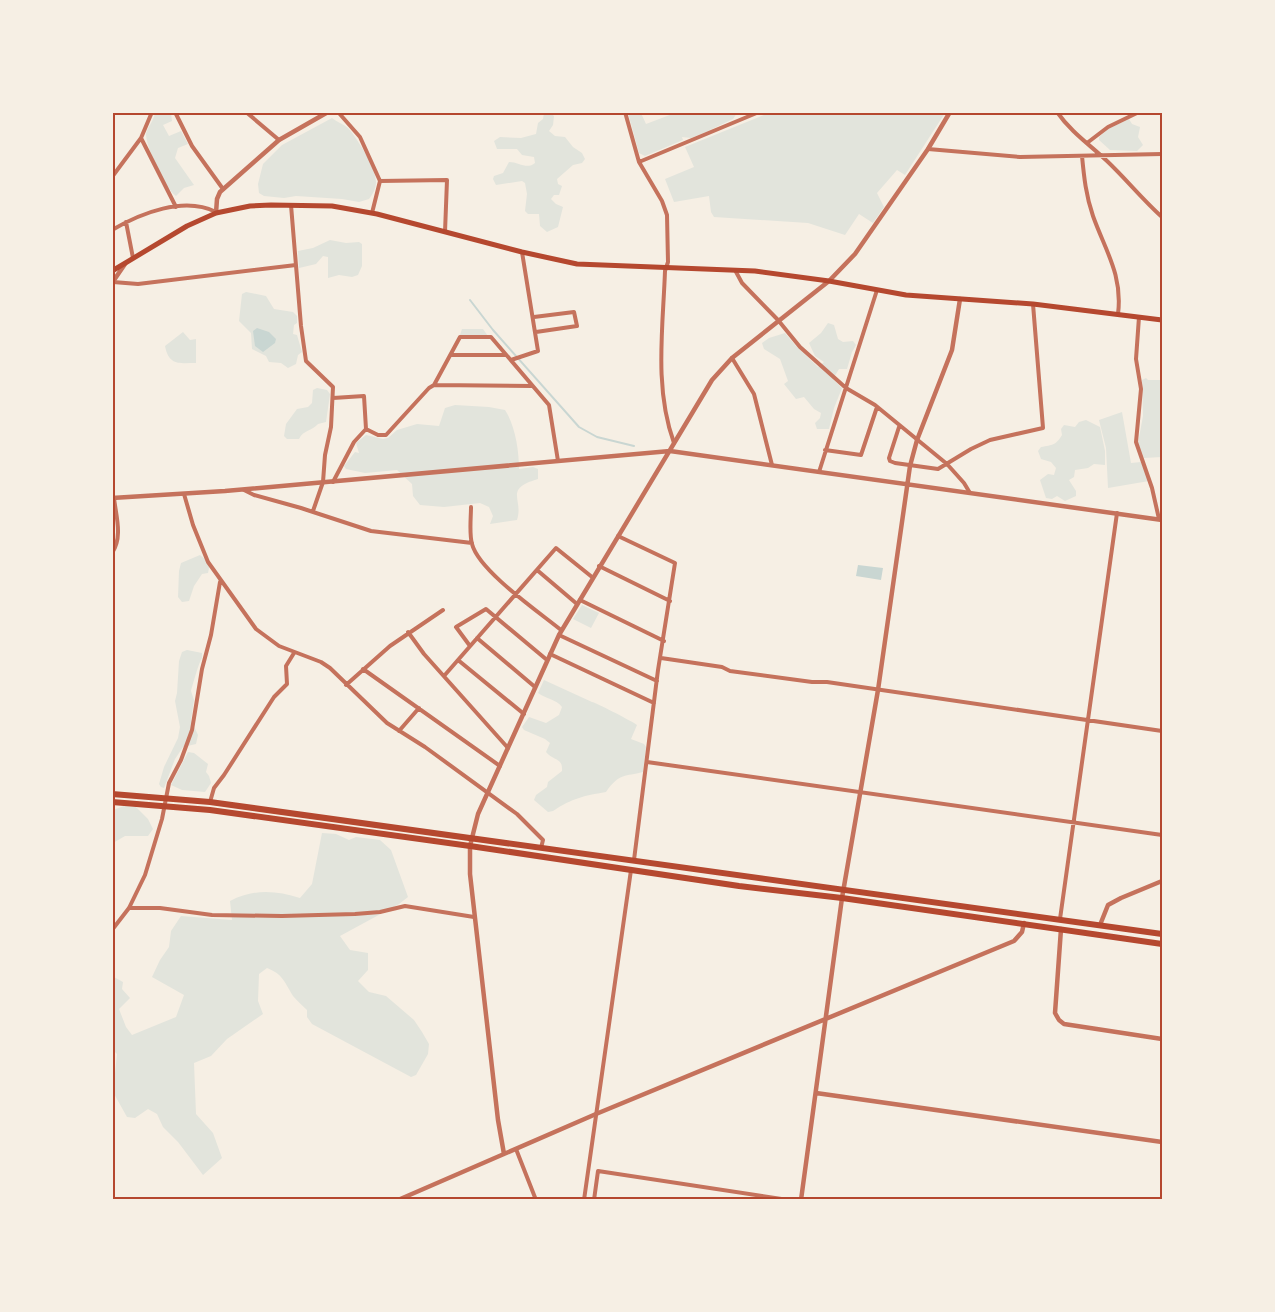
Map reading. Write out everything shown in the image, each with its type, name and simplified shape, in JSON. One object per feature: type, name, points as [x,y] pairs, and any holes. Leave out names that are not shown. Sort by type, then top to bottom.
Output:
[{"type":"highway","points":[[112,794],[210,802],[1162,934]]},
{"type":"highway","points":[[112,802],[210,810],[1162,944]]},
{"type":"main road","points":[[112,271],[187,226],[216,213],[250,206],[291,204],[332,206],[372,213],[577,264],[735,270],[829,281],[906,295],[1033,304],[1162,320]]},
{"type":"street","points":[[112,177],[141,138],[152,112]]},
{"type":"street","points":[[175,112],[192,146],[223,189]]},
{"type":"street","points":[[246,112],[279,140]]},
{"type":"street","points":[[112,230],[153,211],[176,207],[203,207],[216,213],[218,197],[223,189],[279,140],[328,112]]},
{"type":"street","points":[[338,112],[360,137],[380,181],[372,213]]},
{"type":"street","points":[[625,112],[639,162],[662,201],[667,215],[667,267],[661,372],[665,408],[674,443]]},
{"type":"street","points":[[639,162],[759,112]]},
{"type":"street","points":[[504,1154],[498,1120],[470,874],[471,838],[478,814],[560,632],[711,380],[732,358],[829,281],[865,242],[928,149],[950,112]]},
{"type":"street","points":[[1057,112],[1066,125],[1100,155],[1162,217]]},
{"type":"street","points":[[1087,143],[1108,127],[1139,112]]},
{"type":"street","points":[[141,138],[176,207]]},
{"type":"street","points":[[928,149],[998,156],[1162,154]]},
{"type":"street","points":[[1082,156],[1087,196],[1119,288],[1118,314]]},
{"type":"street","points":[[380,181],[447,180],[445,232]]},
{"type":"street","points":[[291,204],[306,360],[333,387],[331,427],[325,455],[323,482],[313,511]]},
{"type":"street","points":[[126,222],[133,259]]},
{"type":"street","points":[[512,360],[538,351],[522,252]]},
{"type":"street","points":[[125,264],[113,282],[138,284],[296,265]]},
{"type":"street","points":[[735,270],[742,284],[778,320],[800,347],[846,388],[877,407],[947,464],[970,493]]},
{"type":"street","points":[[819,472],[877,290]]},
{"type":"street","points":[[801,1200],[843,889],[878,690],[910,466],[917,440],[952,350],[960,299]]},
{"type":"street","points":[[899,427],[890,461],[938,469],[990,440],[1043,428],[1033,304]]},
{"type":"street","points":[[534,317],[574,312],[577,326],[536,332]]},
{"type":"street","points":[[112,553],[118,538],[113,498],[333,482],[670,451],[1161,519],[1136,441],[1141,390],[1136,359],[1139,317]]},
{"type":"street","points":[[435,385],[460,337],[491,337],[549,405],[558,461]]},
{"type":"street","points":[[452,355],[506,355]]},
{"type":"street","points":[[732,358],[754,394],[772,465]]},
{"type":"street","points":[[366,429],[378,435],[386,435],[429,388],[435,385],[532,386]]},
{"type":"street","points":[[333,398],[364,396],[366,429],[354,442],[333,482]]},
{"type":"street","points":[[825,450],[861,455],[877,407]]},
{"type":"street","points":[[244,489],[254,495],[313,511],[371,531],[472,543]]},
{"type":"street","points":[[184,494],[208,562],[220,581],[265,638],[294,653],[321,662],[376,714],[517,814],[543,840],[541,848]]},
{"type":"street","points":[[471,507],[472,543],[483,563],[516,594],[560,632],[657,681]]},
{"type":"street","points":[[1060,920],[1116,513]]},
{"type":"street","points":[[618,536],[675,563],[633,860]]},
{"type":"street","points":[[444,676],[556,548],[592,578]]},
{"type":"street","points":[[599,566],[670,601]]},
{"type":"street","points":[[537,570],[579,602],[664,641]]},
{"type":"street","points":[[112,930],[129,908],[145,875],[162,819],[169,783],[192,730],[220,581]]},
{"type":"street","points":[[470,646],[456,627],[486,609],[549,657],[654,703]]},
{"type":"street","points":[[346,685],[408,632],[443,610]]},
{"type":"street","points":[[408,632],[508,748]]},
{"type":"street","points":[[477,638],[535,687]]},
{"type":"street","points":[[210,802],[214,788],[274,697],[287,684],[286,666],[294,653]]},
{"type":"street","points":[[661,658],[722,667],[730,671],[827,682],[1162,731]]},
{"type":"street","points":[[458,660],[524,714]]},
{"type":"street","points":[[363,669],[501,766]]},
{"type":"street","points":[[399,731],[418,708]]},
{"type":"street","points":[[647,762],[1162,835]]},
{"type":"street","points":[[584,1200],[631,870]]},
{"type":"street","points":[[1100,925],[1108,905],[1121,897],[1162,881]]},
{"type":"street","points":[[129,908],[160,908],[212,915],[282,916],[380,912],[405,906],[474,917]]},
{"type":"street","points":[[398,1200],[596,1114],[1014,941],[1022,932],[1024,923]]},
{"type":"street","points":[[1061,929],[1055,1013],[1059,1020],[1064,1024],[1162,1039]]},
{"type":"street","points":[[816,1093],[1162,1142]]},
{"type":"street","points":[[516,1149],[536,1200]]},
{"type":"street","points":[[594,1200],[598,1171],[788,1200]]},
{"type":"shaded area","points":[[155,113],[171,113],[172,121],[163,125],[169,136],[181,131],[188,144],[178,148],[175,158],[194,185],[184,188],[176,196],[162,177],[147,140],[146,134]]},
{"type":"shaded area","points":[[544,113],[551,113],[554,116],[553,125],[549,131],[555,136],[565,137],[582,153],[585,159],[582,163],[573,165],[557,179],[558,184],[562,186],[559,195],[554,195],[551,199],[563,207],[558,227],[547,232],[540,226],[539,214],[528,214],[525,211],[527,194],[525,183],[522,181],[496,185],[493,179],[494,176],[503,173],[509,162],[526,166],[535,163],[534,157],[522,155],[517,149],[497,149],[494,141],[500,137],[521,138],[536,134],[538,123],[543,119]]},
{"type":"shaded area","points":[[628,113],[641,113],[646,124],[675,113],[737,113],[733,119],[706,132],[691,138],[682,137],[683,140],[645,156],[639,153]]},
{"type":"shaded area","points":[[769,113],[945,113],[905,175],[897,170],[877,193],[884,207],[873,223],[859,214],[845,235],[808,223],[714,217],[709,196],[674,202],[665,179],[694,167],[685,147]]},
{"type":"shaded area","points":[[332,118],[348,128],[370,161],[376,182],[369,199],[359,202],[296,196],[284,198],[264,196],[259,193],[258,184],[263,164],[282,145]]},
{"type":"shaded area","points":[[1129,119],[1132,124],[1140,127],[1138,137],[1143,145],[1137,151],[1110,150],[1099,140],[1099,137],[1108,129]]},
{"type":"shaded area","points":[[330,240],[362,244],[362,266],[358,275],[352,277],[339,275],[328,278],[328,257],[323,256],[316,264],[299,268],[298,251],[313,248]]},
{"type":"shaded area","points":[[246,292],[266,296],[274,309],[293,312],[297,316],[293,334],[297,335],[302,352],[298,355],[296,364],[288,368],[281,363],[269,362],[266,356],[252,349],[251,333],[239,321],[242,294]]},
{"type":"shaded area","points":[[828,323],[834,325],[838,339],[843,342],[853,341],[856,345],[847,369],[839,369],[833,379],[842,388],[829,429],[817,429],[815,423],[821,413],[814,409],[804,397],[796,399],[784,384],[788,381],[780,359],[764,349],[762,343],[785,333],[818,367],[824,362],[815,356],[809,343],[821,333]]},
{"type":"shaded area","points":[[257,328],[269,332],[276,339],[275,343],[263,352],[255,346],[253,331]]},
{"type":"shaded area","points":[[462,329],[483,329],[488,336],[460,335]]},
{"type":"shaded area","points":[[183,332],[190,340],[196,339],[196,363],[176,362],[169,357],[165,346]]},
{"type":"shaded area","points":[[1146,378],[1162,380],[1162,457],[1144,458],[1138,443],[1143,416],[1142,380]]},
{"type":"shaded area","points":[[317,388],[327,390],[330,394],[326,422],[318,424],[299,439],[287,439],[284,436],[286,424],[297,409],[308,407],[312,403],[313,390]]},
{"type":"shaded area","points":[[455,405],[505,410],[516,438],[519,469],[533,467],[538,469],[538,479],[527,483],[518,491],[517,520],[490,524],[493,516],[489,507],[480,503],[444,507],[420,505],[413,496],[412,484],[397,470],[365,473],[346,469],[344,466],[355,452],[359,453],[356,443],[366,435],[383,439],[388,438],[397,430],[417,424],[439,426],[445,408]]},
{"type":"shaded area","points":[[1122,412],[1131,463],[1141,462],[1149,481],[1108,488],[1106,448],[1099,420]]},
{"type":"shaded area","points":[[1086,420],[1100,427],[1105,451],[1105,465],[1094,464],[1088,468],[1075,470],[1074,477],[1069,480],[1076,491],[1076,496],[1065,501],[1057,496],[1052,499],[1046,498],[1040,480],[1048,474],[1054,475],[1056,468],[1051,462],[1041,459],[1038,451],[1041,447],[1058,441],[1064,425],[1075,427],[1079,422]]},
{"type":"shaded area","points":[[200,555],[210,563],[208,573],[202,574],[194,586],[189,601],[182,602],[178,597],[181,563]]},
{"type":"shaded area","points":[[858,565],[883,568],[881,580],[856,576]]},
{"type":"shaded area","points":[[582,605],[599,613],[591,628],[573,619]]},
{"type":"shaded area","points":[[187,650],[202,653],[191,691],[194,700],[191,720],[198,735],[196,744],[183,747],[175,759],[164,788],[159,784],[164,767],[178,738],[180,727],[175,701],[179,661],[182,652]]},
{"type":"shaded area","points":[[544,680],[600,705],[637,725],[631,739],[646,747],[643,772],[623,776],[615,781],[606,792],[578,798],[553,811],[548,812],[534,800],[536,795],[547,787],[548,782],[562,771],[561,763],[546,752],[550,743],[522,727],[529,717],[546,723],[559,715],[562,707],[560,704],[538,693]]},
{"type":"shaded area","points":[[188,752],[194,753],[208,764],[206,772],[211,783],[205,792],[182,790],[171,785]]},
{"type":"shaded area","points":[[124,806],[136,807],[148,819],[153,829],[148,836],[125,836],[113,843],[113,810]]},
{"type":"shaded area","points":[[322,833],[336,834],[349,840],[356,837],[380,840],[391,850],[408,897],[340,936],[350,950],[368,953],[368,970],[358,981],[369,992],[386,996],[414,1020],[429,1044],[428,1054],[416,1075],[411,1077],[312,1024],[307,1017],[307,1010],[293,996],[283,979],[267,968],[259,974],[258,1001],[263,1014],[227,1039],[211,1056],[194,1063],[196,1114],[213,1133],[222,1158],[203,1175],[178,1142],[163,1127],[157,1114],[148,1109],[135,1118],[127,1117],[113,1092],[117,1054],[113,1050],[112,976],[123,982],[122,989],[130,998],[119,1009],[132,1035],[176,1017],[184,995],[152,977],[169,947],[171,931],[181,916],[232,920],[230,901],[247,894],[273,892],[300,898],[312,884]]},
{"type":"waterway","points":[[470,300],[493,330],[579,427],[597,437],[634,446]]}]
